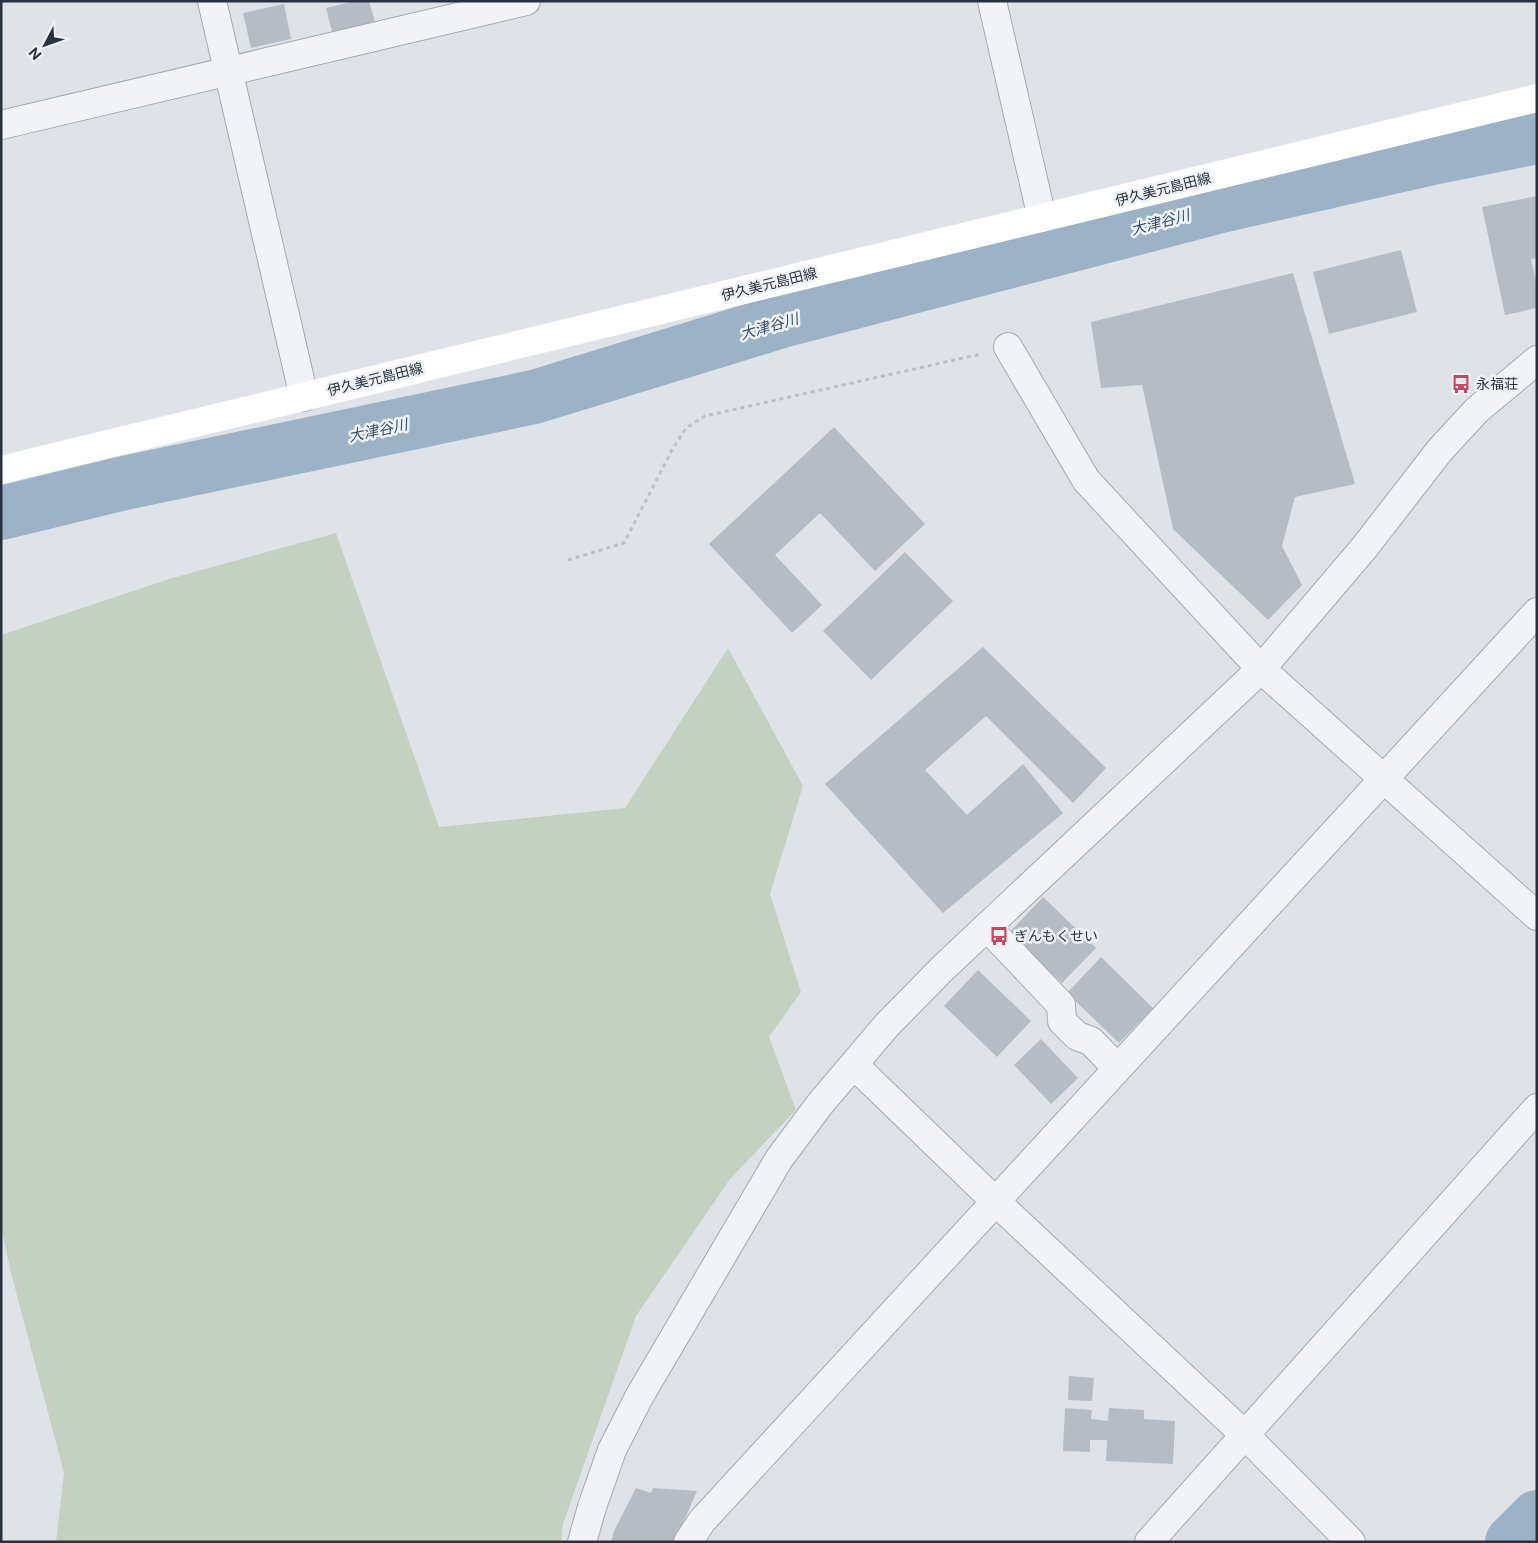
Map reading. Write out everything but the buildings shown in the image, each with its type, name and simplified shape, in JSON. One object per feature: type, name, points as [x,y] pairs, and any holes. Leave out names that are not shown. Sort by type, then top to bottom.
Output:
[{"type":"main road","name":"伊久美元島田線","points":[[1,470],[1537,98]]},
{"type":"street","points":[[212,1],[304,396]]},
{"type":"street","points":[[1,125],[526,1]]},
{"type":"street","points":[[992,1],[1042,218]]},
{"type":"street","points":[[1008,347],[1086,480],[1261,669],[1537,916]]},
{"type":"street","points":[[582,1542],[612,1450],[639,1397],[779,1159],[820,1104],[887,1025],[943,968],[1261,669],[1364,548],[1440,450],[1477,410],[1537,360]]},
{"type":"street","points":[[688,1542],[702,1521],[1537,612]]},
{"type":"street","points":[[987,927],[1060,1005],[1062,1021],[1077,1036],[1091,1041],[1117,1068]]},
{"type":"street","points":[[854,1065],[995,1201],[1244,1435],[1351,1542]]},
{"type":"street","points":[[1149,1542],[1537,1108]]},
{"type":"path","points":[[568,560],[624,542],[672,450],[686,428],[705,416],[1008,347]]},
{"type":"green space","points":[[336,533],[439,827],[625,808],[728,648],[803,786],[770,894],[801,992],[769,1037],[796,1110],[730,1179],[636,1316],[563,1524],[561,1542],[56,1542],[64,1473],[11,1273],[1,1227],[1,635],[169,579]]},
{"type":"waterway","name":"大津谷川","points":[[1,513],[120,484],[534,397],[782,321],[1221,206],[1437,157],[1537,137]]},
{"type":"waterway","points":[[1512,1542],[1537,1517]]},
{"type":"place","name":"永福荘","points":[[1461,384]]},
{"type":"place","name":"ぎんもくせい","points":[[999,936]]}]
